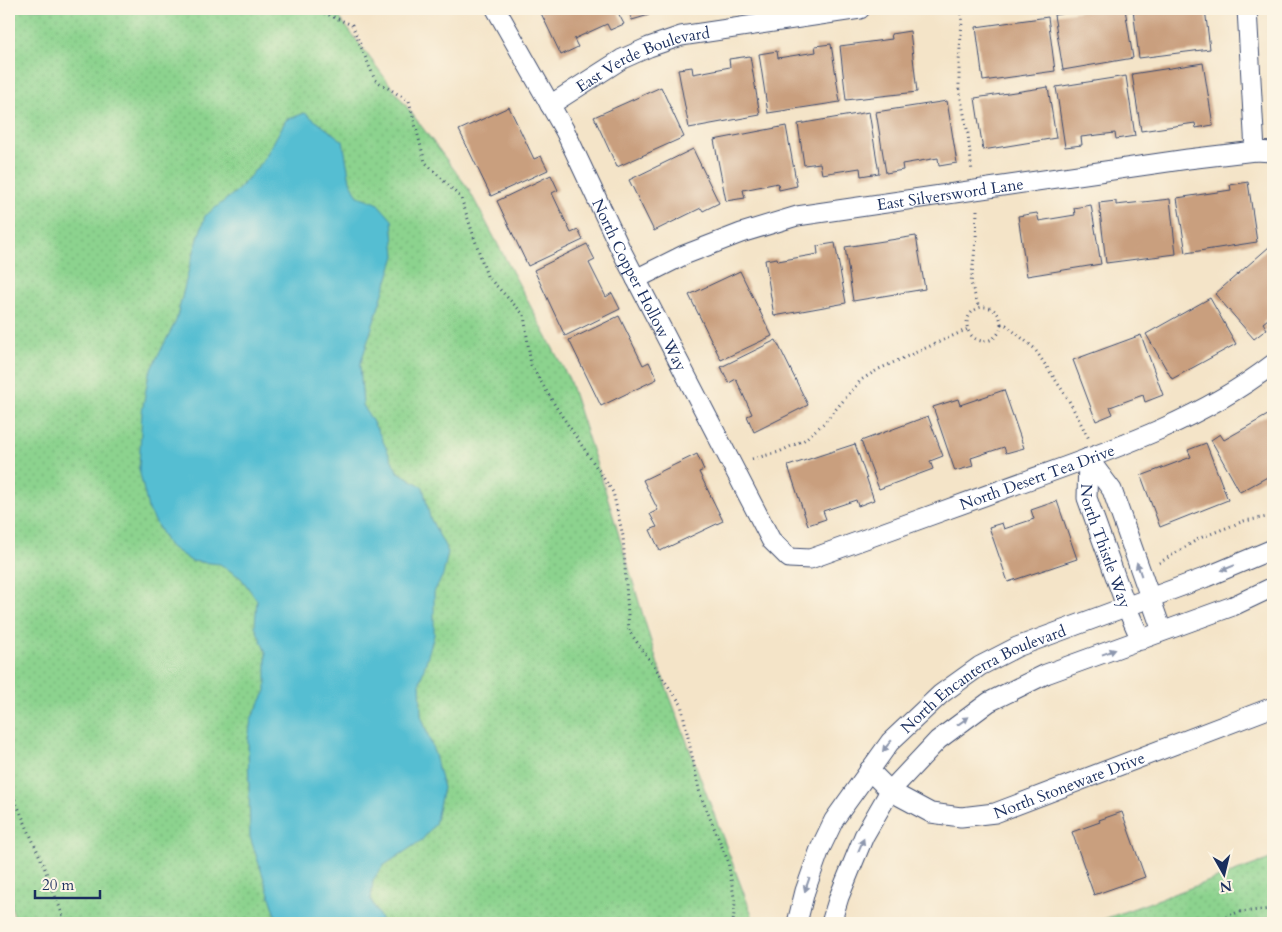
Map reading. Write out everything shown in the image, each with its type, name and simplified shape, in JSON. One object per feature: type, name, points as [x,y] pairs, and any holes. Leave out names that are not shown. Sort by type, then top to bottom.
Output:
[{"type":"street","name":"North Copper Hollow Way","points":[[496,9],[565,131],[636,279],[771,540],[789,558]]},
{"type":"street","name":"East Verde Boulevard","points":[[550,106],[622,59],[681,36],[860,9]]},
{"type":"street","points":[[1247,9],[1264,151]]},
{"type":"street","name":"East Silversword Lane","points":[[636,279],[684,255],[732,236],[797,216],[1264,151]]},
{"type":"street","name":"North Desert Tea Drive","points":[[789,558],[810,559],[1157,432],[1220,398],[1273,364]]},
{"type":"street","name":"North Thistle Way","points":[[1092,457],[1112,490],[1162,631]]},
{"type":"street","name":"North Thistle Way","points":[[1092,457],[1087,498],[1126,606],[1141,640]]},
{"type":"street","name":"North Encanterra Boulevard","points":[[797,923],[805,891],[823,842],[834,820],[890,742],[941,694],[980,666],[1017,647],[1204,578],[1273,549]]},
{"type":"street","name":"North Encanterra Boulevard","points":[[831,923],[839,897],[864,836],[890,791],[938,740],[989,702],[1046,674],[1232,606],[1273,587]]},
{"type":"street","name":"North Stoneware Drive","points":[[869,770],[890,791],[932,813],[961,817],[994,813],[1273,706]]},
{"type":"path","points":[[315,9],[352,25],[375,80],[409,101],[425,162],[461,198],[487,276],[524,314],[531,365],[556,407],[613,492],[623,536],[630,631],[681,704],[700,794],[728,861],[735,903],[733,923]]},
{"type":"path","points":[[960,9],[962,21],[959,89],[976,190],[976,240],[971,283],[979,308]]},
{"type":"path","points":[[985,306],[995,310],[1001,318],[1001,324],[1001,329],[994,338],[984,341],[974,338],[968,329],[968,318],[974,310],[985,306]]},
{"type":"path","points":[[1001,324],[1006,325],[1034,348],[1067,397],[1092,457]]},
{"type":"path","points":[[732,466],[758,456],[779,452],[804,440],[824,423],[861,380],[879,369],[968,329]]},
{"type":"path","points":[[1149,597],[1159,563],[1200,538],[1244,521],[1273,516]]},
{"type":"path","points":[[9,791],[15,800],[43,864],[62,916],[69,923]]},
{"type":"path","points":[[1212,923],[1238,912],[1273,909]]},
{"type":"green space","points":[[9,9],[333,9],[468,188],[569,379],[608,499],[658,665],[752,915],[753,923],[16,923],[9,898]]},
{"type":"green space","points":[[1273,858],[1273,923],[1093,923]]},
{"type":"water","points":[[305,113],[343,141],[350,181],[358,196],[377,203],[392,220],[395,256],[360,365],[363,405],[397,471],[423,487],[430,518],[448,552],[443,575],[434,592],[434,635],[420,682],[421,715],[435,755],[443,788],[435,824],[422,840],[383,866],[373,880],[371,900],[383,923],[277,923],[250,837],[248,741],[251,719],[266,691],[266,653],[255,626],[257,600],[241,578],[220,564],[191,561],[168,545],[148,508],[139,469],[142,412],[149,373],[176,321],[205,216],[237,191],[263,161],[286,120]]},
{"type":"building","points":[[539,9],[616,9],[624,24],[610,30],[607,24],[574,39],[578,47],[561,55]]},
{"type":"building","points":[[629,9],[648,9],[649,15],[632,20]]},
{"type":"building","points":[[1092,9],[1125,9],[1133,58],[1063,70],[1054,15]]},
{"type":"building","points":[[1133,9],[1205,9],[1210,49],[1139,58]]},
{"type":"building","points":[[1048,17],[1055,71],[983,81],[976,27]]},
{"type":"building","points":[[910,31],[917,92],[846,100],[840,46],[892,39],[891,34]]},
{"type":"building","points":[[831,44],[840,102],[768,113],[759,54],[777,51],[778,58],[816,52],[815,46]]},
{"type":"building","points":[[750,56],[760,115],[689,128],[678,69],[692,67],[693,74],[730,67],[729,59]]},
{"type":"building","points":[[1203,63],[1213,125],[1196,128],[1195,123],[1141,131],[1132,74]]},
{"type":"building","points":[[1126,76],[1135,136],[1116,139],[1115,133],[1081,137],[1082,145],[1065,147],[1056,87]]},
{"type":"building","points":[[661,87],[684,137],[617,167],[594,117]]},
{"type":"building","points":[[1048,87],[1056,138],[983,150],[975,98]]},
{"type":"building","points":[[947,101],[957,163],[939,166],[938,158],[902,164],[903,170],[886,173],[876,112]]},
{"type":"building","points":[[509,107],[534,159],[541,156],[548,170],[491,196],[459,130]]},
{"type":"building","points":[[869,112],[879,173],[861,176],[860,168],[822,174],[820,163],[804,165],[798,124]]},
{"type":"building","points":[[786,126],[797,186],[779,190],[778,183],[743,190],[745,198],[726,201],[714,140]]},
{"type":"building","points":[[693,149],[719,203],[703,211],[701,208],[654,231],[629,180]]},
{"type":"building","points":[[551,175],[558,190],[552,193],[571,233],[578,230],[583,240],[528,266],[497,201]]},
{"type":"building","points":[[1248,182],[1257,242],[1186,253],[1177,198],[1231,190],[1230,185]]},
{"type":"building","points":[[1170,199],[1176,254],[1106,263],[1099,203],[1116,201],[1116,205]]},
{"type":"building","points":[[1091,205],[1101,264],[1027,276],[1018,216],[1037,213],[1039,221],[1075,215],[1074,208]]},
{"type":"building","points":[[916,236],[925,289],[853,301],[845,247]]},
{"type":"building","points":[[835,243],[846,303],[774,316],[765,260],[777,258],[778,261],[818,254],[817,246]]},
{"type":"building","points":[[587,244],[595,260],[589,263],[606,297],[612,293],[620,309],[565,336],[534,270]]},
{"type":"building","points":[[1269,247],[1273,252],[1273,315],[1263,323],[1267,329],[1254,339],[1215,294]]},
{"type":"building","points":[[740,271],[772,336],[721,360],[689,295]]},
{"type":"building","points":[[1210,298],[1236,344],[1172,379],[1146,334]]},
{"type":"building","points":[[619,316],[643,365],[649,362],[657,379],[601,406],[569,340]]},
{"type":"building","points":[[1141,335],[1163,395],[1145,402],[1143,395],[1110,407],[1113,414],[1096,421],[1073,360]]},
{"type":"building","points":[[776,340],[808,405],[754,432],[747,416],[752,414],[736,379],[729,383],[721,367]]},
{"type":"building","points":[[1004,390],[1024,448],[1006,453],[1004,447],[971,458],[973,466],[955,471],[933,407],[958,399],[960,405]]},
{"type":"building","points":[[1273,412],[1273,474],[1240,492],[1211,440],[1220,434],[1224,440]]},
{"type":"building","points":[[928,416],[943,456],[930,461],[933,469],[879,489],[861,441]]},
{"type":"building","points":[[1206,443],[1228,500],[1160,527],[1141,476],[1191,457],[1188,450]]},
{"type":"building","points":[[855,444],[874,500],[858,506],[856,500],[823,511],[826,519],[808,525],[788,466]]},
{"type":"building","points":[[697,454],[704,470],[699,472],[723,521],[660,551],[650,530],[657,527],[650,514],[658,510],[643,480]]},
{"type":"building","points":[[1057,501],[1077,559],[1008,582],[989,527],[1002,523],[1004,529],[1034,519],[1031,510]]},
{"type":"building","points":[[1122,812],[1145,877],[1094,895],[1072,832]]}]
